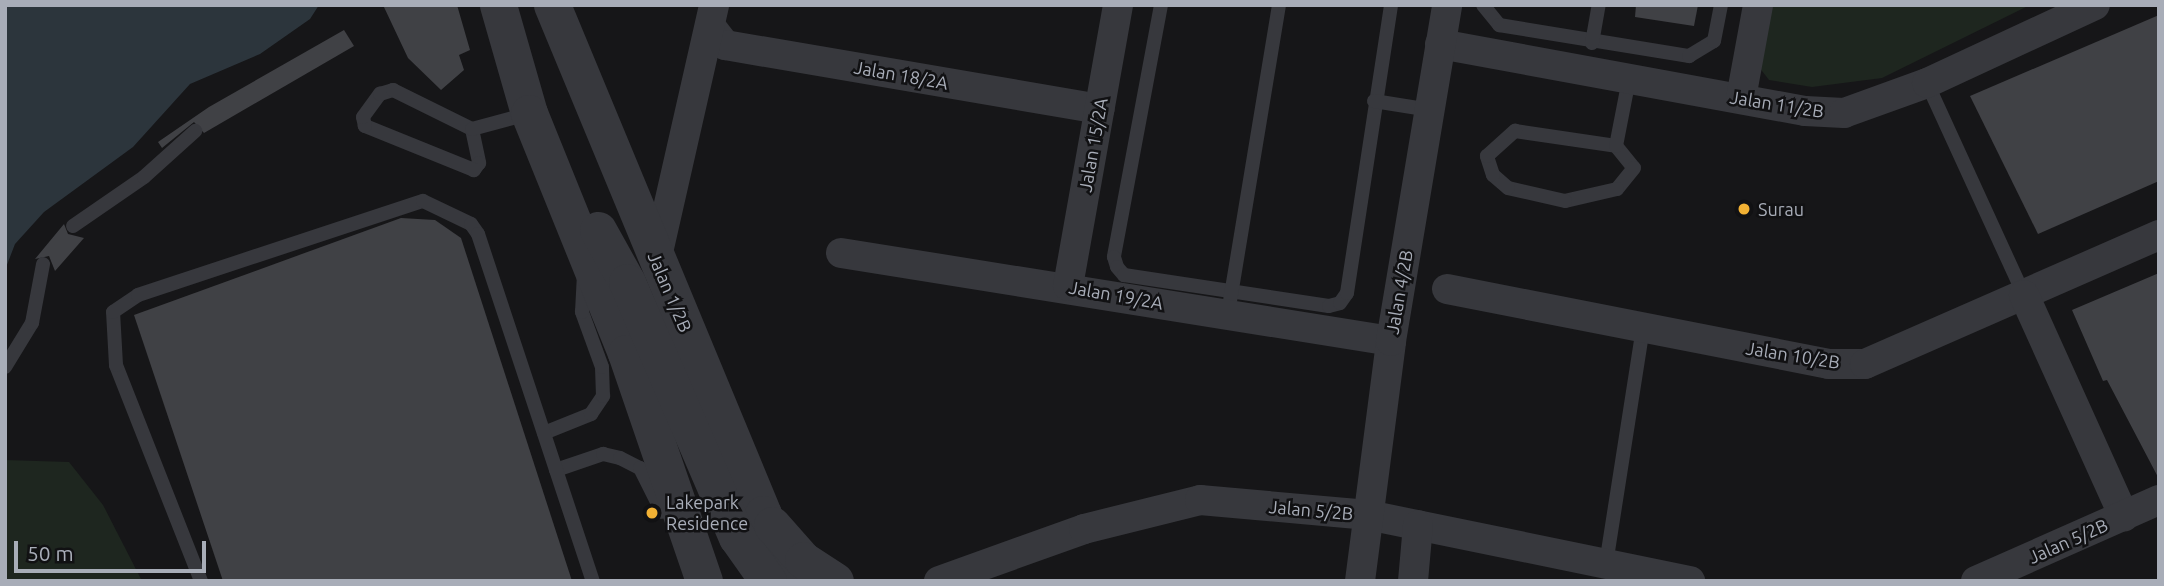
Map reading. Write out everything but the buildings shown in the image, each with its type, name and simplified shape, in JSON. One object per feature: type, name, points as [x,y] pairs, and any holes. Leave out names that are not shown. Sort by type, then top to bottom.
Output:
[{"type":"street","points":[[498,5],[529,113],[589,258],[703,578]]},
{"type":"street","name":"Jalan 1/2B","points":[[552,5],[763,514],[784,581]]},
{"type":"street","name":"Jalan 15/2A","points":[[1068,286],[1118,5]]},
{"type":"street","name":"Jalan 4/2B","points":[[1360,581],[1391,341],[1447,5]]},
{"type":"street","points":[[1741,99],[1758,5]]},
{"type":"street","name":"Jalan 11/2B","points":[[1440,44],[1741,99],[1844,113],[1927,83],[2095,5]]},
{"type":"street","points":[[656,261],[713,16]]},
{"type":"street","name":"Jalan 18/2A","points":[[713,16],[725,45],[1100,109]]},
{"type":"street","points":[[562,191],[605,237],[737,537],[768,581]]},
{"type":"street","name":"Jalan 10/2B","points":[[1447,289],[1828,364],[1865,364],[2159,235]]},
{"type":"street","name":"Jalan 19/2A","points":[[841,253],[1068,286],[1230,303],[1391,341]]},
{"type":"street","points":[[2024,295],[2124,516]]},
{"type":"street","name":"Jalan 5/2B","points":[[939,581],[1084,529],[1200,500],[1368,514],[1606,564],[1639,576],[1690,581]]},
{"type":"street","name":"Jalan 5/2B","points":[[1976,581],[2159,500]]},
{"type":"street","points":[[763,514],[803,560],[835,581]]},
{"type":"street","points":[[1413,581],[1419,524]]},
{"type":"lane","points":[[1161,5],[1114,257],[1124,275],[1230,303],[1340,303],[1347,293],[1374,101],[1391,5]]},
{"type":"lane","points":[[1230,303],[1279,5]]},
{"type":"lane","points":[[1483,5],[1499,25],[1592,43],[1689,56],[1714,41],[1721,5]]},
{"type":"lane","points":[[1592,43],[1599,5]]},
{"type":"lane","points":[[1616,146],[1629,79]]},
{"type":"lane","points":[[1927,83],[2024,295]]},
{"type":"lane","points":[[472,129],[479,163],[474,170],[365,126],[363,117],[380,94],[393,90],[472,129],[529,113]]},
{"type":"lane","points":[[1374,101],[1430,110]]},
{"type":"lane","points":[[73,226],[144,177],[195,131]]},
{"type":"lane","points":[[1515,131],[1616,146],[1634,168],[1617,189],[1564,201],[1508,188],[1493,175],[1487,156],[1515,131]]},
{"type":"lane","points":[[201,581],[116,365],[113,312],[138,295],[423,201],[471,224],[478,234],[593,581]]},
{"type":"lane","points":[[544,433],[591,414],[603,396],[602,367],[582,312],[582,285],[589,258]]},
{"type":"lane","points":[[5,367],[32,323],[43,264]]},
{"type":"lane","points":[[1606,564],[1643,327]]},
{"type":"lane","points":[[556,470],[603,454],[640,468],[675,544],[703,578]]},
{"type":"shaded area","points":[[5,5],[319,5],[310,19],[260,54],[190,84],[133,147],[44,212],[15,244],[5,270]]},
{"type":"shaded area","points":[[1771,5],[2030,5],[1882,78],[1812,87],[1769,80],[1759,67]]},
{"type":"shaded area","points":[[5,460],[69,462],[103,505],[142,581],[5,581]]},
{"type":"place","name":"Surau","points":[[1744,209]]},
{"type":"place","name":"Lakepark Residence","points":[[652,513]]}]
